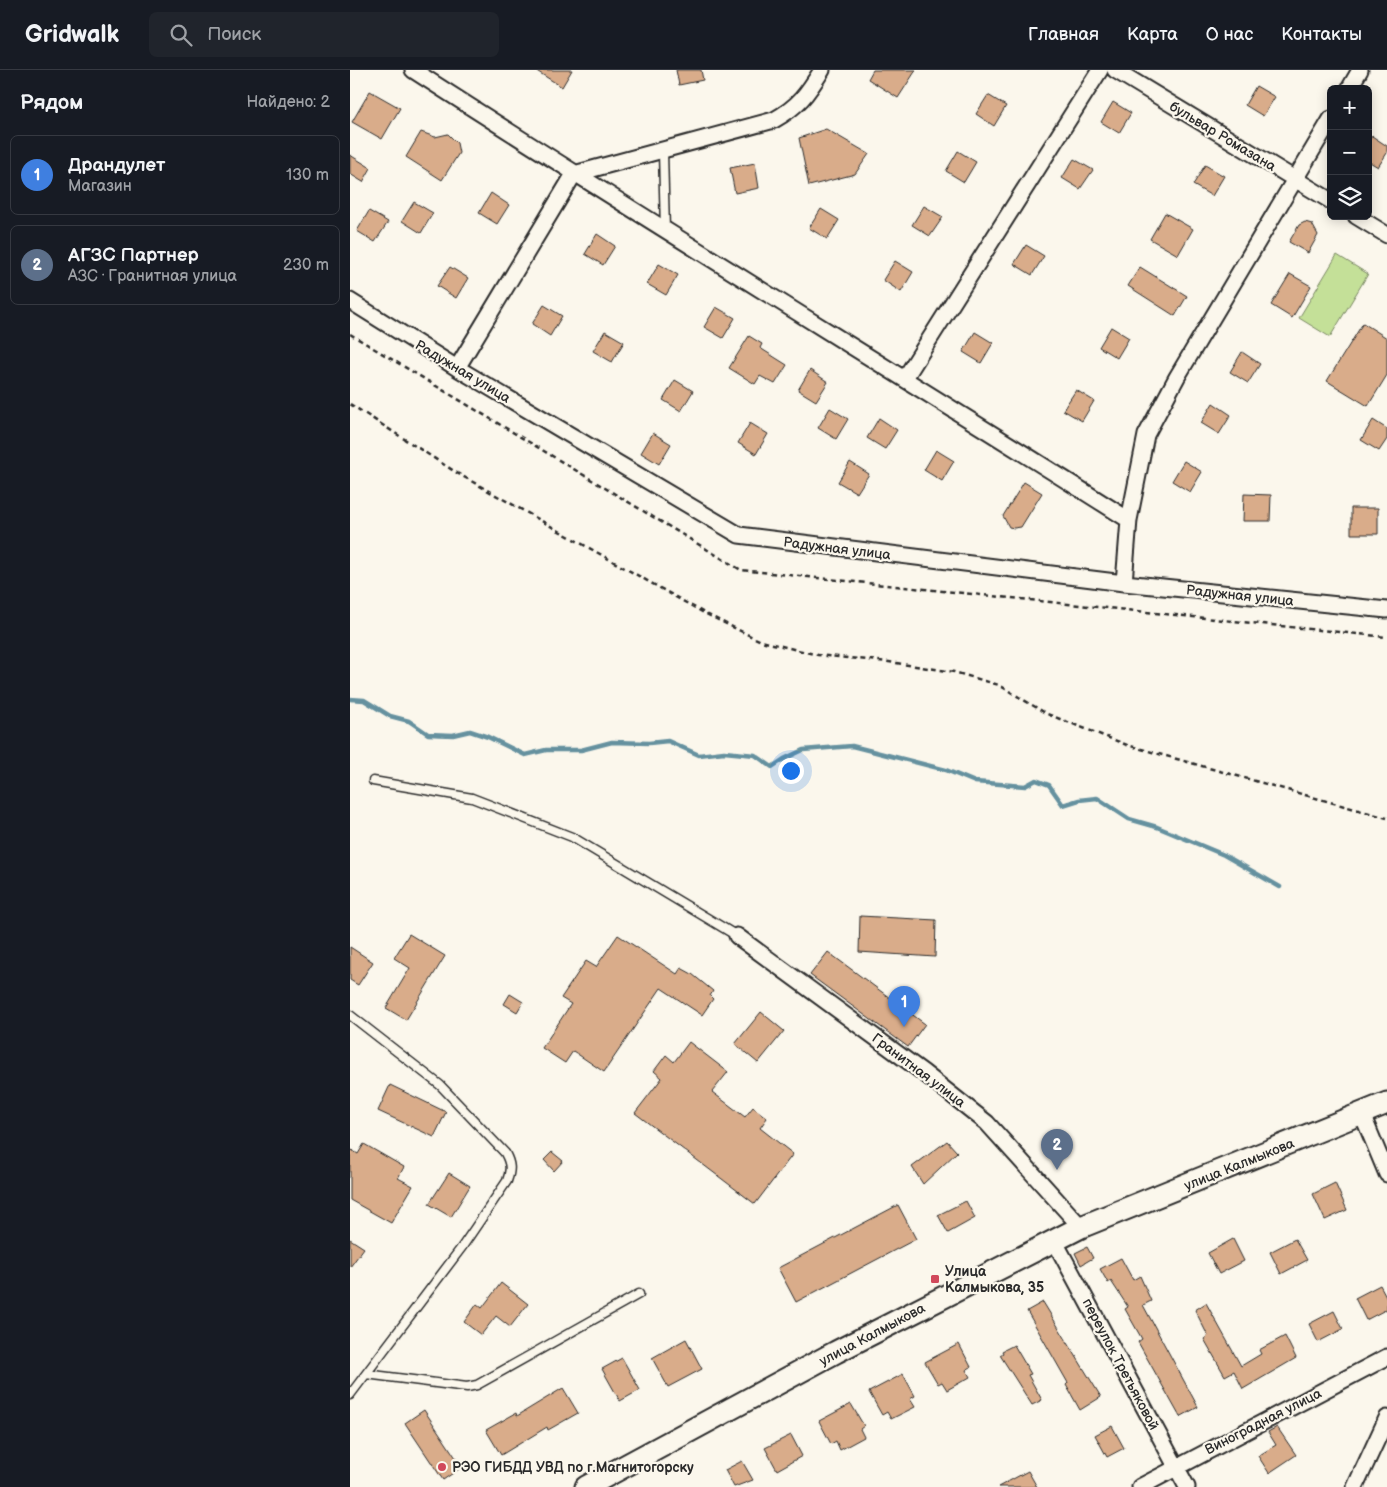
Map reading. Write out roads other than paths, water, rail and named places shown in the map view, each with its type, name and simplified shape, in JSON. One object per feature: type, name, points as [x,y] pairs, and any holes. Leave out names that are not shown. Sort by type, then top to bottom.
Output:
[{"type":"main road","name":"улица Калмыкова","points":[[586,1487],[836,1352],[1081,1227],[1387,1104]]},
{"type":"street","points":[[413,70],[666,232],[905,378],[1129,520]]},
{"type":"street","points":[[457,368],[574,174],[774,120],[790,111],[804,99],[822,70]]},
{"type":"street","points":[[905,378],[1100,70]]},
{"type":"street","name":"бульвар Ромазана","points":[[1115,70],[1327,199]]},
{"type":"street","points":[[1351,85],[1360,70]]},
{"type":"street","points":[[1124,583],[1129,520],[1146,435],[1177,377],[1327,125]]},
{"type":"street","points":[[1363,220],[1387,235]]},
{"type":"street","name":"Радужная улица","points":[[350,301],[457,368],[739,535],[1124,583],[1387,610]]},
{"type":"street","name":"Гранитная улица","points":[[737,936],[924,1073],[987,1123],[1081,1227]]},
{"type":"street","points":[[1362,1114],[1387,1174]]},
{"type":"street","name":"переулок Третьяковой","points":[[1054,1240],[1187,1487]]},
{"type":"street","name":"Виноградная улица","points":[[1140,1487],[1176,1466],[1387,1357]]},
{"type":"street","points":[[1355,1487],[1387,1418]]},
{"type":"lane","points":[[663,151],[666,232]]},
{"type":"lane","points":[[373,781],[472,798],[572,837],[737,936]]},
{"type":"lane","points":[[350,1015],[440,1085],[505,1153],[510,1162],[511,1172],[507,1181],[462,1247],[350,1395]]},
{"type":"lane","points":[[366,1374],[467,1386],[477,1385],[639,1294]]},
{"type":"waterway","points":[[350,699],[364,700],[390,716],[409,721],[428,734],[453,735],[470,731],[488,737],[525,755],[546,750],[581,750],[612,742],[649,743],[668,741],[699,755],[724,752],[755,755],[772,767],[803,750],[852,746],[946,770],[975,782],[1025,786],[1036,780],[1049,785],[1063,805],[1079,800],[1097,798],[1129,819],[1157,827],[1224,855],[1280,887]]},
{"type":"place","name":"Драндулет","points":[[904,1027]]},
{"type":"place","name":"АГЗС Партнер","points":[[1057,1170]]},
{"type":"place","name":"Улица Калмыкова, 35","points":[[935,1279]]},
{"type":"place","name":"РЭО ГИБДД УВД по г.Магнитогорску","points":[[442,1467]]}]
